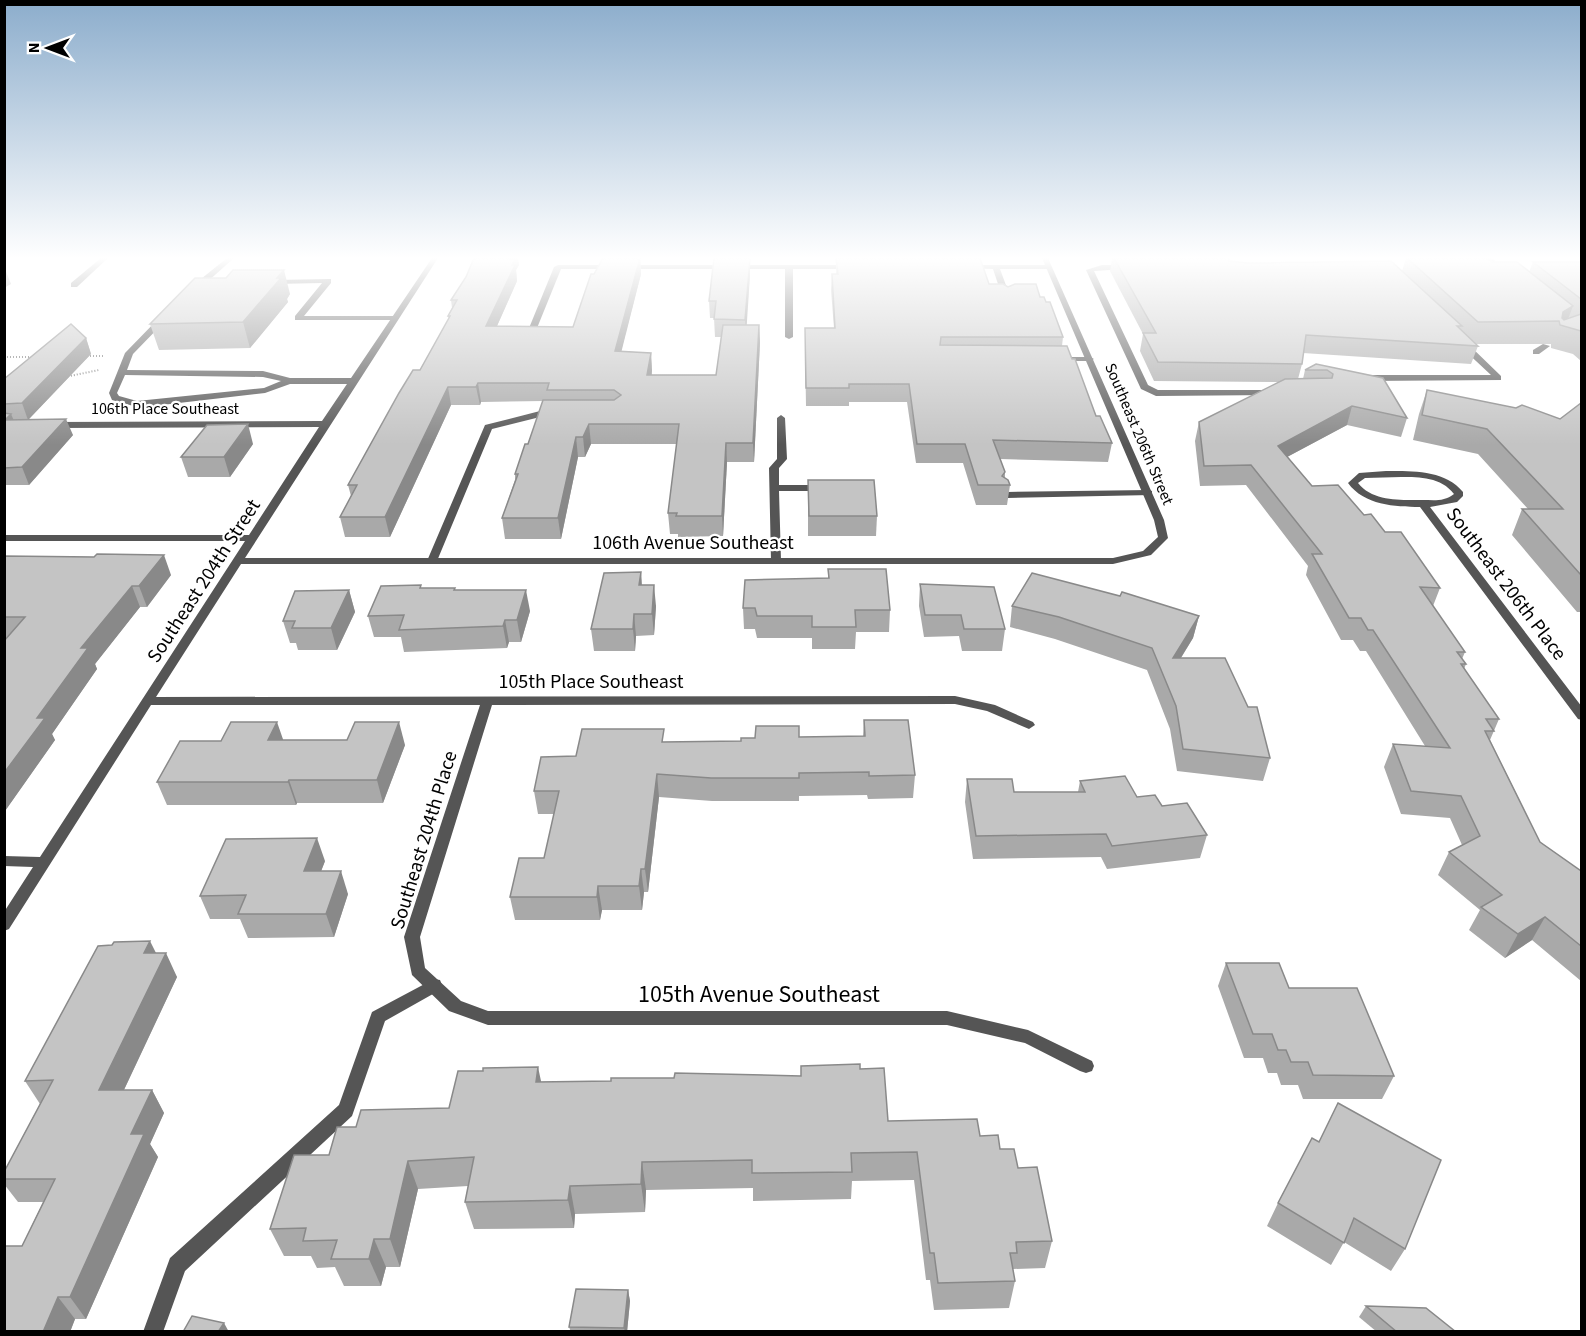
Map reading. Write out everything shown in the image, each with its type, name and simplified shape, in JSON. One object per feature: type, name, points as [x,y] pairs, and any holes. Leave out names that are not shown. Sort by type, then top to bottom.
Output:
[{"type":"street","points":[[162,320],[128,356],[113,393],[115,398],[136,404],[265,390],[290,381]]},
{"type":"street","name":"Southeast 204th Street","points":[[4,925],[393,320]]},
{"type":"street","points":[[531,333],[536,320]]},
{"type":"street","points":[[789,320],[789,337]]},
{"type":"street","name":"Southeast 206th Street","points":[[1073,320],[1149,493],[1163,538],[1147,553]]},
{"type":"street","points":[[1113,320],[1144,387],[1149,391],[1156,393],[1287,393]]},
{"type":"street","points":[[1357,378],[1498,378],[1456,337]]},
{"type":"street","points":[[1536,352],[1546,346]]},
{"type":"street","points":[[1045,359],[1090,360]]},
{"type":"street","points":[[123,368],[263,374],[290,381],[354,381]]},
{"type":"street","points":[[432,561],[488,427],[540,414],[562,414]]},
{"type":"street","points":[[776,561],[774,468],[782,459],[781,418]]},
{"type":"street","name":"106th Place Southeast","points":[[40,425],[325,424]]},
{"type":"street","name":"Southeast 206th Place","points":[[1362,475],[1428,475],[1450,483],[1460,494],[1457,499],[1450,502],[1422,503],[1382,502],[1354,488],[1353,483],[1362,475]]},
{"type":"street","points":[[775,488],[834,487]]},
{"type":"street","points":[[1007,495],[1149,493]]},
{"type":"street","name":"Southeast 206th Place","points":[[1422,503],[1581,716]]},
{"type":"street","points":[[4,538],[253,538]]},
{"type":"street","name":"106th Avenue Southeast","points":[[238,561],[1113,561],[1147,553]]},
{"type":"street","name":"105th Place Southeast","points":[[148,701],[955,700],[991,708],[1029,724]]},
{"type":"street","name":"Southeast 204th Place","points":[[434,985],[418,971],[412,937],[487,702]]},
{"type":"street","points":[[4,861],[45,862]]},
{"type":"street","points":[[153,1332],[177,1265],[346,1110],[378,1017],[434,985]]},
{"type":"street","name":"105th Avenue Southeast","points":[[434,985],[455,1006],[488,1018],[947,1018],[1028,1036],[1086,1066]]},
{"type":"path","points":[[83,356],[128,356]]},
{"type":"path","points":[[4,357],[38,357]]},
{"type":"path","points":[[62,377],[123,368]]},
{"type":"building","points":[[154,320],[244,320],[243,322],[150,324]]},
{"type":"building","points":[[448,320],[489,320],[486,326],[573,327],[575,320],[623,320],[615,351],[651,353],[647,375],[716,375],[723,325],[759,325],[753,443],[726,443],[722,516],[676,516],[677,513],[668,513],[679,424],[589,424],[583,437],[576,437],[558,518],[502,518],[518,474],[515,474],[525,444],[528,444],[543,400],[614,400],[621,395],[614,390],[547,390],[549,383],[478,383],[476,387],[448,387],[385,517],[340,517],[357,485],[348,485],[413,370],[420,370]]},
{"type":"building","points":[[835,320],[1057,320],[1063,337],[941,337],[940,345],[1067,346],[1072,359],[1075,359],[1096,416],[1100,416],[1112,443],[993,440],[1005,472],[1002,476],[1008,480],[1010,485],[978,485],[965,444],[917,444],[909,384],[849,384],[849,388],[806,388],[805,328],[835,328]]},
{"type":"building","points":[[1149,320],[1456,320],[1462,326],[1457,326],[1478,346],[1306,335],[1302,364],[1158,362],[1143,333],[1156,333]]},
{"type":"building","points":[[1476,320],[1581,320],[1581,331],[1560,325],[1559,321]]},
{"type":"building","points":[[71,324],[86,338],[22,403],[4,404],[4,379]]},
{"type":"building","points":[[1316,364],[1383,378],[1407,418],[1352,406],[1278,446],[1312,486],[1338,485],[1364,515],[1371,514],[1385,532],[1401,532],[1440,588],[1420,587],[1465,652],[1457,652],[1466,664],[1461,664],[1499,719],[1486,719],[1494,731],[1485,731],[1540,842],[1581,871],[1581,946],[1545,917],[1518,934],[1481,907],[1502,895],[1449,852],[1480,836],[1461,796],[1411,791],[1393,744],[1450,748],[1373,630],[1368,630],[1361,618],[1349,618],[1312,554],[1322,554],[1251,465],[1204,466],[1199,422],[1285,379],[1332,378],[1333,374],[1327,370],[1305,370]]},
{"type":"building","points":[[1427,390],[1516,408],[1522,405],[1560,419],[1581,403],[1581,575],[1522,509],[1563,509],[1487,429],[1422,415]]},
{"type":"building","points":[[4,413],[11,414],[5,420],[66,419],[22,467],[4,468]]},
{"type":"building","points":[[248,424],[224,457],[181,457],[207,425]]},
{"type":"building","points":[[808,480],[874,480],[877,516],[809,516]]},
{"type":"building","points":[[97,554],[164,555],[139,586],[132,586],[81,648],[88,648],[37,718],[45,718],[4,773],[4,641],[25,617],[4,617],[4,556],[94,557]]},
{"type":"building","points":[[828,569],[886,569],[890,610],[855,610],[856,627],[812,627],[812,616],[757,616],[755,608],[743,608],[745,580],[829,578]]},
{"type":"building","points":[[641,572],[639,585],[654,585],[652,614],[634,614],[633,629],[591,629],[604,573]]},
{"type":"building","points":[[1032,573],[1120,596],[1122,592],[1199,616],[1173,658],[1225,658],[1248,707],[1257,707],[1270,758],[1183,749],[1176,706],[1152,648],[1059,617],[1012,606]]},
{"type":"building","points":[[920,584],[994,587],[1005,629],[964,629],[961,615],[925,615]]},
{"type":"building","points":[[421,585],[420,588],[455,588],[454,590],[526,590],[517,620],[505,620],[503,626],[399,630],[404,615],[368,616],[381,586]]},
{"type":"building","points":[[349,590],[331,628],[292,628],[295,621],[283,621],[295,591]]},
{"type":"building","points":[[864,720],[908,720],[915,775],[869,776],[869,772],[799,773],[799,778],[711,778],[657,774],[645,869],[641,869],[639,886],[598,886],[597,897],[510,897],[519,858],[544,858],[559,791],[534,791],[541,757],[576,756],[582,729],[664,729],[662,742],[741,741],[741,738],[755,738],[756,726],[799,726],[799,737],[865,736]]},
{"type":"building","points":[[231,722],[277,722],[268,740],[347,740],[355,722],[399,722],[377,780],[157,782],[180,741],[221,741]]},
{"type":"building","points":[[1125,776],[1137,797],[1155,795],[1162,806],[1187,803],[1207,835],[1112,846],[1106,834],[976,836],[967,779],[1012,779],[1014,792],[1085,792],[1080,781]]},
{"type":"building","points":[[317,838],[304,871],[341,871],[326,914],[238,914],[246,895],[200,896],[226,839]]},
{"type":"building","points":[[150,941],[144,953],[166,953],[99,1090],[152,1090],[131,1134],[144,1134],[70,1297],[58,1297],[43,1332],[4,1332],[4,1246],[22,1246],[55,1179],[4,1179],[4,1172],[53,1080],[25,1081],[98,946],[112,945],[114,942]]},
{"type":"building","points":[[1226,963],[1279,963],[1289,988],[1357,988],[1394,1076],[1313,1075],[1308,1062],[1291,1062],[1286,1050],[1278,1050],[1272,1034],[1253,1034]]},
{"type":"building","points":[[860,1064],[860,1069],[884,1068],[888,1121],[977,1119],[980,1136],[998,1135],[1000,1149],[1014,1149],[1018,1168],[1037,1167],[1052,1241],[1016,1242],[1017,1253],[1010,1253],[1015,1281],[938,1283],[934,1253],[930,1253],[917,1152],[851,1153],[852,1172],[752,1173],[752,1160],[642,1162],[641,1184],[570,1186],[568,1200],[465,1202],[474,1157],[408,1161],[390,1239],[374,1239],[369,1259],[331,1259],[337,1240],[303,1241],[306,1228],[270,1229],[294,1155],[329,1155],[337,1127],[356,1127],[361,1110],[449,1108],[458,1071],[538,1067],[536,1082],[611,1081],[611,1078],[674,1078],[675,1073],[801,1076],[801,1066]]},
{"type":"building","points":[[1338,1103],[1441,1160],[1405,1249],[1354,1218],[1344,1243],[1278,1203],[1312,1138],[1319,1142]]},
{"type":"building","points":[[576,1289],[628,1290],[624,1328],[569,1327]]},
{"type":"building","points":[[1366,1306],[1426,1308],[1456,1332],[1397,1332]]},
{"type":"building","points":[[192,1316],[224,1323],[218,1332],[183,1332]]}]
